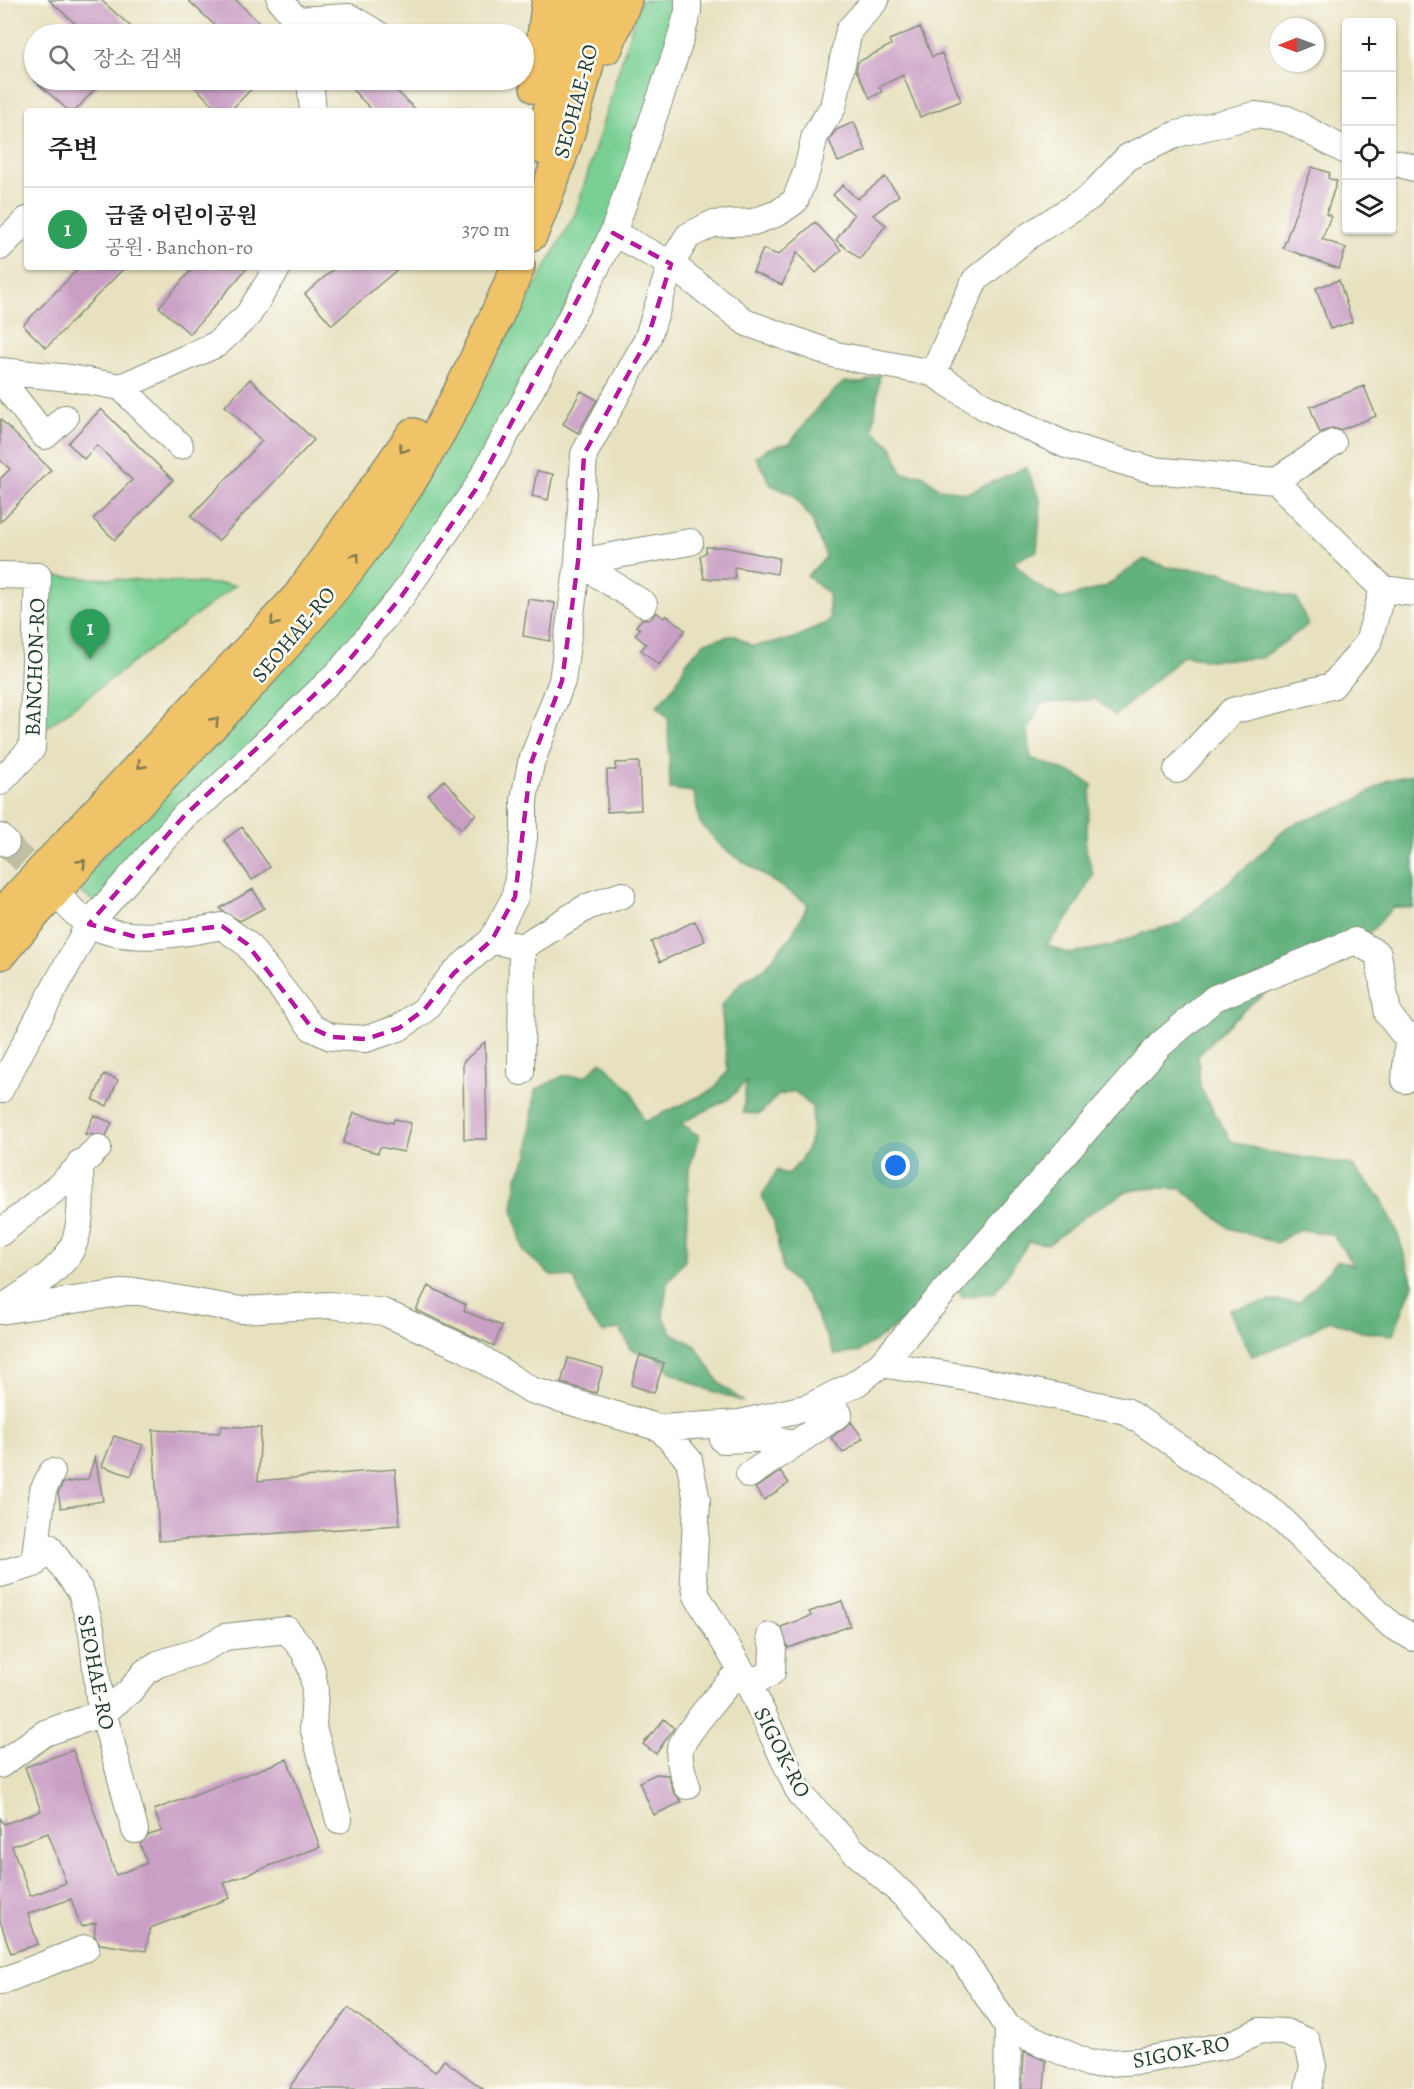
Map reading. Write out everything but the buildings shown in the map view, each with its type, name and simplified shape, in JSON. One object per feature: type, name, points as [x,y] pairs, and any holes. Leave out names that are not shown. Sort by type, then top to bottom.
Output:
[{"type":"highway","points":[[533,108],[549,0]]},
{"type":"highway","name":"SEOHAE-RO","points":[[534,214],[549,119],[577,0]]},
{"type":"highway","name":"SEOHAE-RO","points":[[538,188],[565,144],[584,80],[600,0]]},
{"type":"highway","points":[[538,188],[625,0]]},
{"type":"highway","name":"SEOHAE-RO","points":[[0,917],[299,597],[346,532],[428,409],[501,270]]},
{"type":"highway","name":"SEOHAE-RO","points":[[0,953],[243,692],[294,634],[372,537],[447,422],[483,350],[501,270]]},
{"type":"street","points":[[280,0],[299,18],[349,17],[361,24]]},
{"type":"street","points":[[0,1090],[89,924],[186,815],[210,797],[341,670],[401,597],[476,489],[583,295],[613,233],[678,47],[688,0]]},
{"type":"street","points":[[62,899],[89,924],[136,937],[186,933],[222,926],[247,944],[312,1028],[331,1037],[366,1039],[399,1028],[424,1010],[454,973],[492,940],[514,897],[524,837],[524,799],[531,763],[562,681],[578,562],[584,454],[647,340],[671,264],[688,236],[712,224],[753,222],[778,213],[795,201],[807,170],[815,135],[833,107],[849,30],[876,0]]},
{"type":"street","points":[[311,90],[313,108]]},
{"type":"street","points":[[933,373],[975,280],[1030,235],[1090,197],[1128,157],[1177,134],[1255,115],[1287,119],[1342,148]]},
{"type":"street","points":[[1396,163],[1414,168]]},
{"type":"street","points":[[0,247],[24,223]]},
{"type":"street","points":[[613,233],[671,264],[747,323],[836,356],[933,373],[985,407],[1066,445],[1152,470],[1275,482],[1383,589],[1414,593]]},
{"type":"street","points":[[0,371],[121,387],[217,344],[248,315],[276,270]]},
{"type":"street","points":[[0,380],[45,436],[65,418]]},
{"type":"street","points":[[121,387],[153,422],[180,446]]},
{"type":"street","points":[[1275,482],[1333,443]]},
{"type":"street","points":[[578,562],[690,542]]},
{"type":"street","points":[[578,562],[644,604]]},
{"type":"street","name":"BANCHON-RO","points":[[0,575],[38,576],[32,748],[0,782]]},
{"type":"street","points":[[1177,770],[1232,711],[1332,686],[1368,643],[1383,589]]},
{"type":"street","points":[[492,940],[522,947],[587,907],[622,895]]},
{"type":"street","points":[[667,1437],[809,1407],[857,1383],[881,1364],[1160,1045],[1215,998],[1355,941],[1378,954],[1388,1014],[1411,1038],[1405,1080]]},
{"type":"street","points":[[521,1072],[522,947]]},
{"type":"street","points":[[0,1233],[58,1187],[89,1156],[78,1229],[70,1251],[41,1281],[0,1310]]},
{"type":"street","points":[[0,1310],[134,1291],[241,1310],[331,1305],[383,1312],[466,1349],[531,1390],[667,1437],[774,1438],[793,1445]]},
{"type":"street","points":[[881,1364],[968,1378],[1126,1411],[1276,1514],[1391,1625],[1414,1638]]},
{"type":"street","points":[[749,1475],[839,1414]]},
{"type":"street","name":"SIGOK-RO","points":[[667,1437],[689,1460],[698,1501],[693,1576],[697,1596],[744,1675],[800,1794],[852,1850],[908,1899],[963,1959],[1008,2028],[1090,2064],[1139,2061],[1229,2045],[1260,2031],[1285,2032],[1307,2041],[1313,2066],[1308,2089]]},
{"type":"street","points":[[34,1564],[43,1490],[52,1472]]},
{"type":"street","name":"SEOHAE-RO","points":[[0,1574],[34,1564],[48,1546],[81,1592],[92,1632],[99,1697],[135,1830]]},
{"type":"street","points":[[0,1765],[45,1733],[103,1713],[130,1691],[145,1672],[158,1664],[199,1651],[225,1637],[287,1630],[304,1651],[312,1671],[315,1689],[313,1727],[339,1820]]},
{"type":"street","points":[[687,1786],[681,1769],[680,1748],[686,1735],[744,1675],[761,1678],[772,1672],[773,1646],[770,1636]]},
{"type":"street","points":[[0,1982],[86,1948]]},
{"type":"street","points":[[1007,2089],[1008,2028]]},
{"type":"highlighted area","points":[[613,233],[671,264],[647,340],[584,454],[578,562],[562,681],[531,763],[515,897],[492,940],[454,973],[424,1010],[399,1028],[366,1039],[331,1037],[312,1028],[247,944],[222,926],[136,937],[89,924],[185,815],[341,670],[401,597],[476,489]]},
{"type":"green space","points":[[640,0],[681,0],[614,217],[470,483],[387,611],[99,905],[76,889],[469,406],[576,212]]},
{"type":"green space","points":[[880,374],[873,430],[892,447],[902,473],[923,475],[938,488],[967,493],[1026,467],[1041,503],[1037,551],[1013,561],[1035,584],[1061,599],[1105,587],[1144,559],[1167,567],[1220,572],[1297,599],[1308,625],[1262,658],[1209,660],[1184,655],[1115,716],[1095,699],[1041,704],[1027,733],[1031,758],[1076,775],[1092,785],[1085,845],[1093,875],[1074,910],[1047,945],[1069,954],[1110,946],[1146,932],[1179,924],[1253,861],[1287,827],[1352,803],[1388,780],[1414,774],[1414,908],[1393,907],[1342,964],[1297,976],[1261,996],[1230,1023],[1198,1056],[1200,1087],[1231,1141],[1268,1152],[1352,1165],[1381,1198],[1397,1231],[1413,1284],[1393,1335],[1362,1332],[1330,1320],[1289,1343],[1252,1356],[1229,1310],[1271,1301],[1300,1302],[1338,1260],[1353,1265],[1333,1235],[1299,1229],[1277,1243],[1229,1228],[1182,1189],[1156,1188],[1127,1191],[1085,1216],[1049,1244],[1029,1242],[995,1292],[962,1297],[955,1288],[858,1352],[835,1355],[807,1296],[783,1270],[774,1223],[762,1196],[777,1170],[787,1175],[805,1152],[811,1135],[812,1107],[794,1091],[777,1096],[760,1114],[743,1113],[746,1081],[729,1099],[681,1123],[699,1136],[689,1169],[685,1260],[667,1283],[663,1316],[672,1333],[696,1346],[719,1383],[744,1402],[698,1386],[669,1371],[664,1363],[654,1356],[630,1349],[620,1328],[603,1333],[588,1316],[574,1278],[551,1275],[524,1252],[513,1210],[517,1177],[528,1155],[535,1090],[563,1076],[586,1076],[601,1061],[632,1092],[644,1122],[713,1090],[728,1071],[721,1006],[740,983],[765,968],[793,933],[808,904],[724,849],[700,823],[694,792],[670,789],[668,719],[657,706],[675,685],[686,663],[705,642],[734,635],[752,646],[792,639],[830,621],[828,593],[807,576],[826,557],[811,519],[793,495],[771,485],[756,457],[769,448],[790,443],[820,404],[844,382],[862,383]]},
{"type":"green space","points":[[48,576],[236,585],[39,733]]},
{"type":"tunnel","points":[[6,843],[51,888]]},
{"type":"place","name":"금줄 어린이공원","points":[[90,659]]}]
